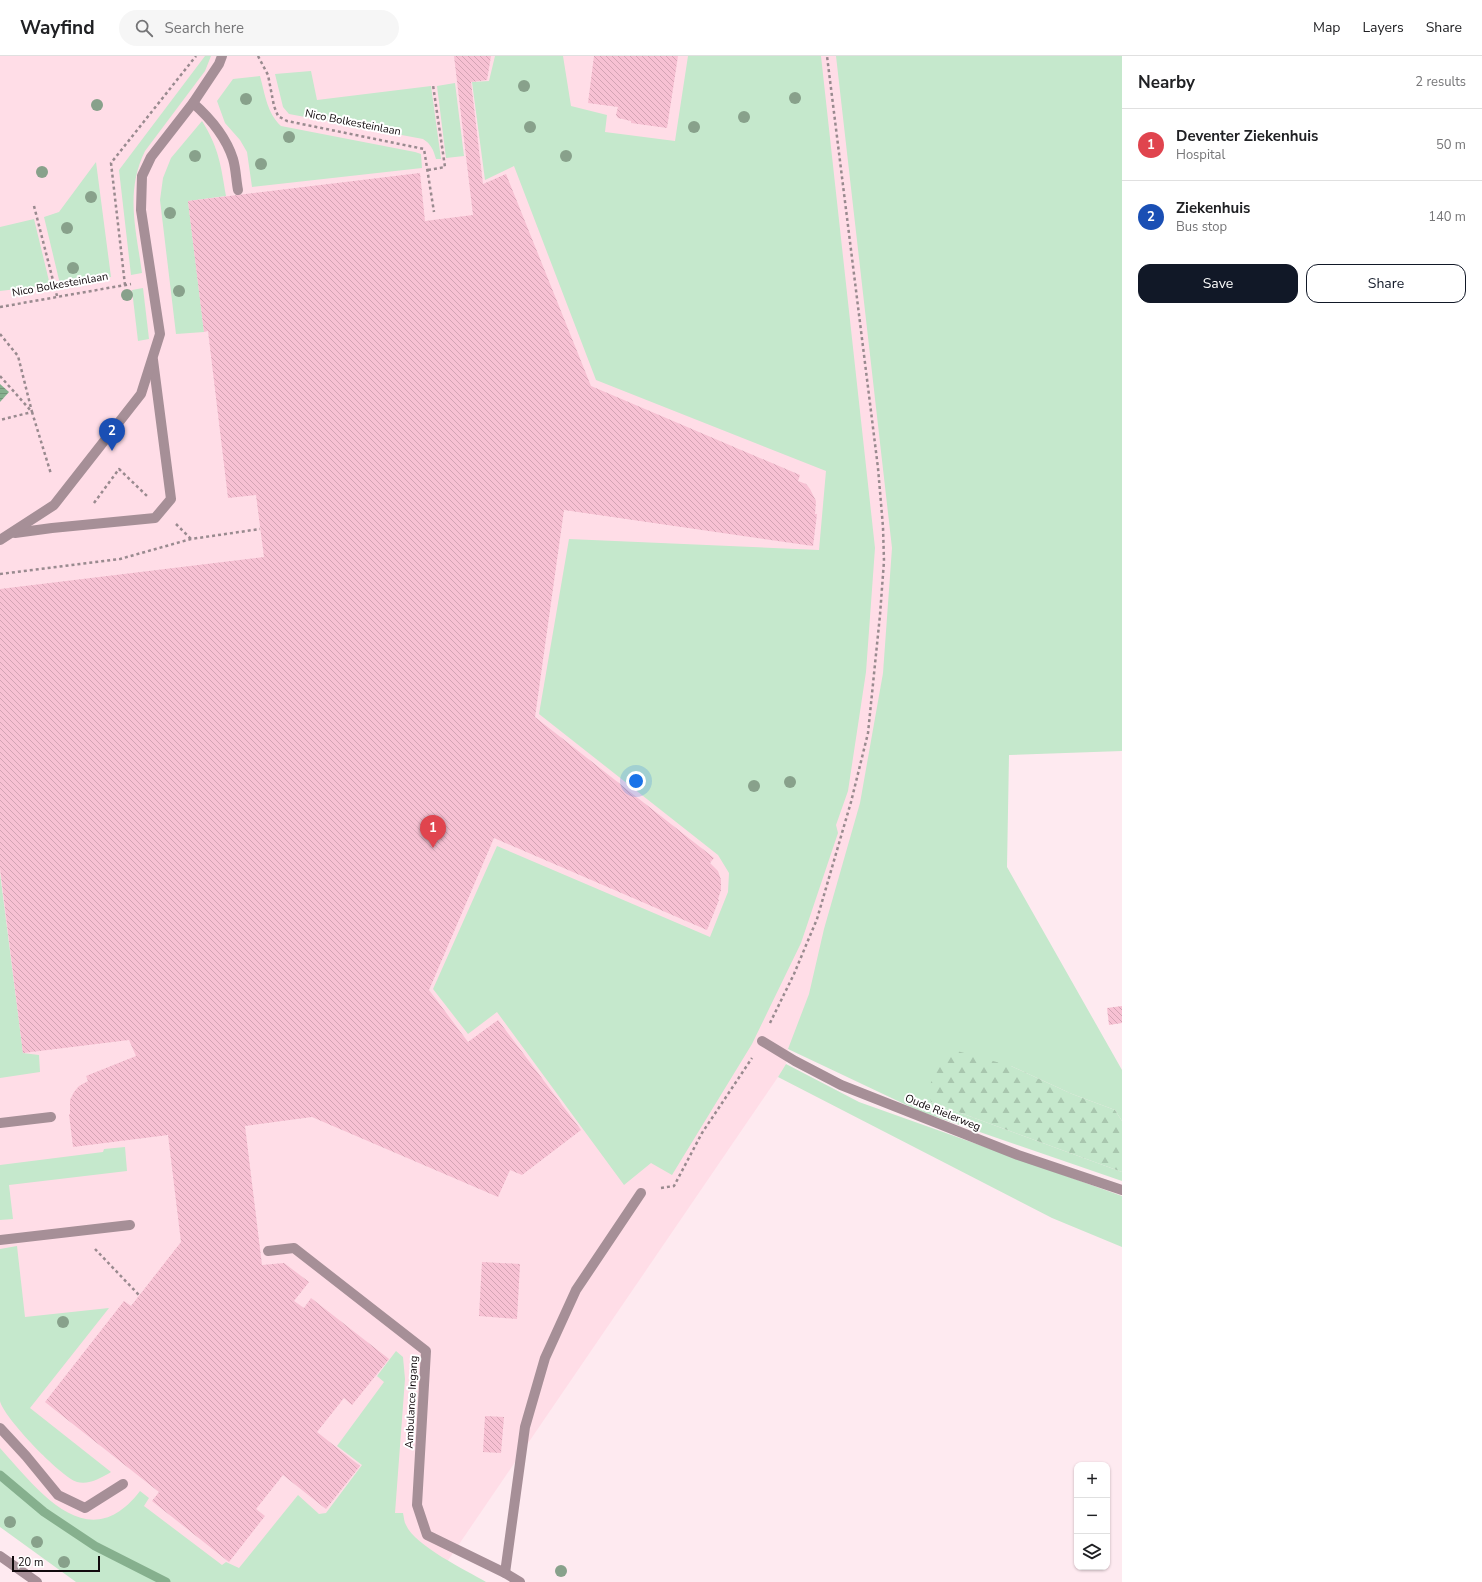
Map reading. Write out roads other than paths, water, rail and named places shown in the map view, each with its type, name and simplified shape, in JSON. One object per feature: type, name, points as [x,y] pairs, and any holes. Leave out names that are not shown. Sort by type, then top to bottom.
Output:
[{"type":"street","points":[[0,540],[54,505],[141,394],[160,334],[141,210],[142,176],[151,156],[192,103],[219,64],[222,56]]},
{"type":"street","points":[[192,103],[207,116],[220,133],[233,159],[238,190]]},
{"type":"street","points":[[11,534],[52,528],[156,518],[171,499],[153,356]]},
{"type":"street","name":"Oude Rielerweg","points":[[762,1041],[795,1061],[841,1085],[1018,1155],[1122,1190]]},
{"type":"street","points":[[0,1123],[51,1117]]},
{"type":"street","points":[[520,1582],[505,1573],[525,1427],[545,1358],[576,1290],[641,1193]]},
{"type":"street","points":[[0,1240],[130,1225]]},
{"type":"street","name":"Ambulance Ingang","points":[[268,1251],[294,1248],[426,1352],[417,1505],[424,1527],[427,1534],[505,1573]]},
{"type":"street","points":[[0,1428],[26,1456],[58,1495],[85,1508],[123,1484]]},
{"type":"street","points":[[0,1556],[37,1582]]},
{"type":"waterway","points":[[0,1475],[44,1512],[95,1546],[166,1582]]},
{"type":"place","name":"Ziekenhuis","points":[[112,451]]},
{"type":"place","name":"Deventer Ziekenhuis","points":[[433,848]]}]
